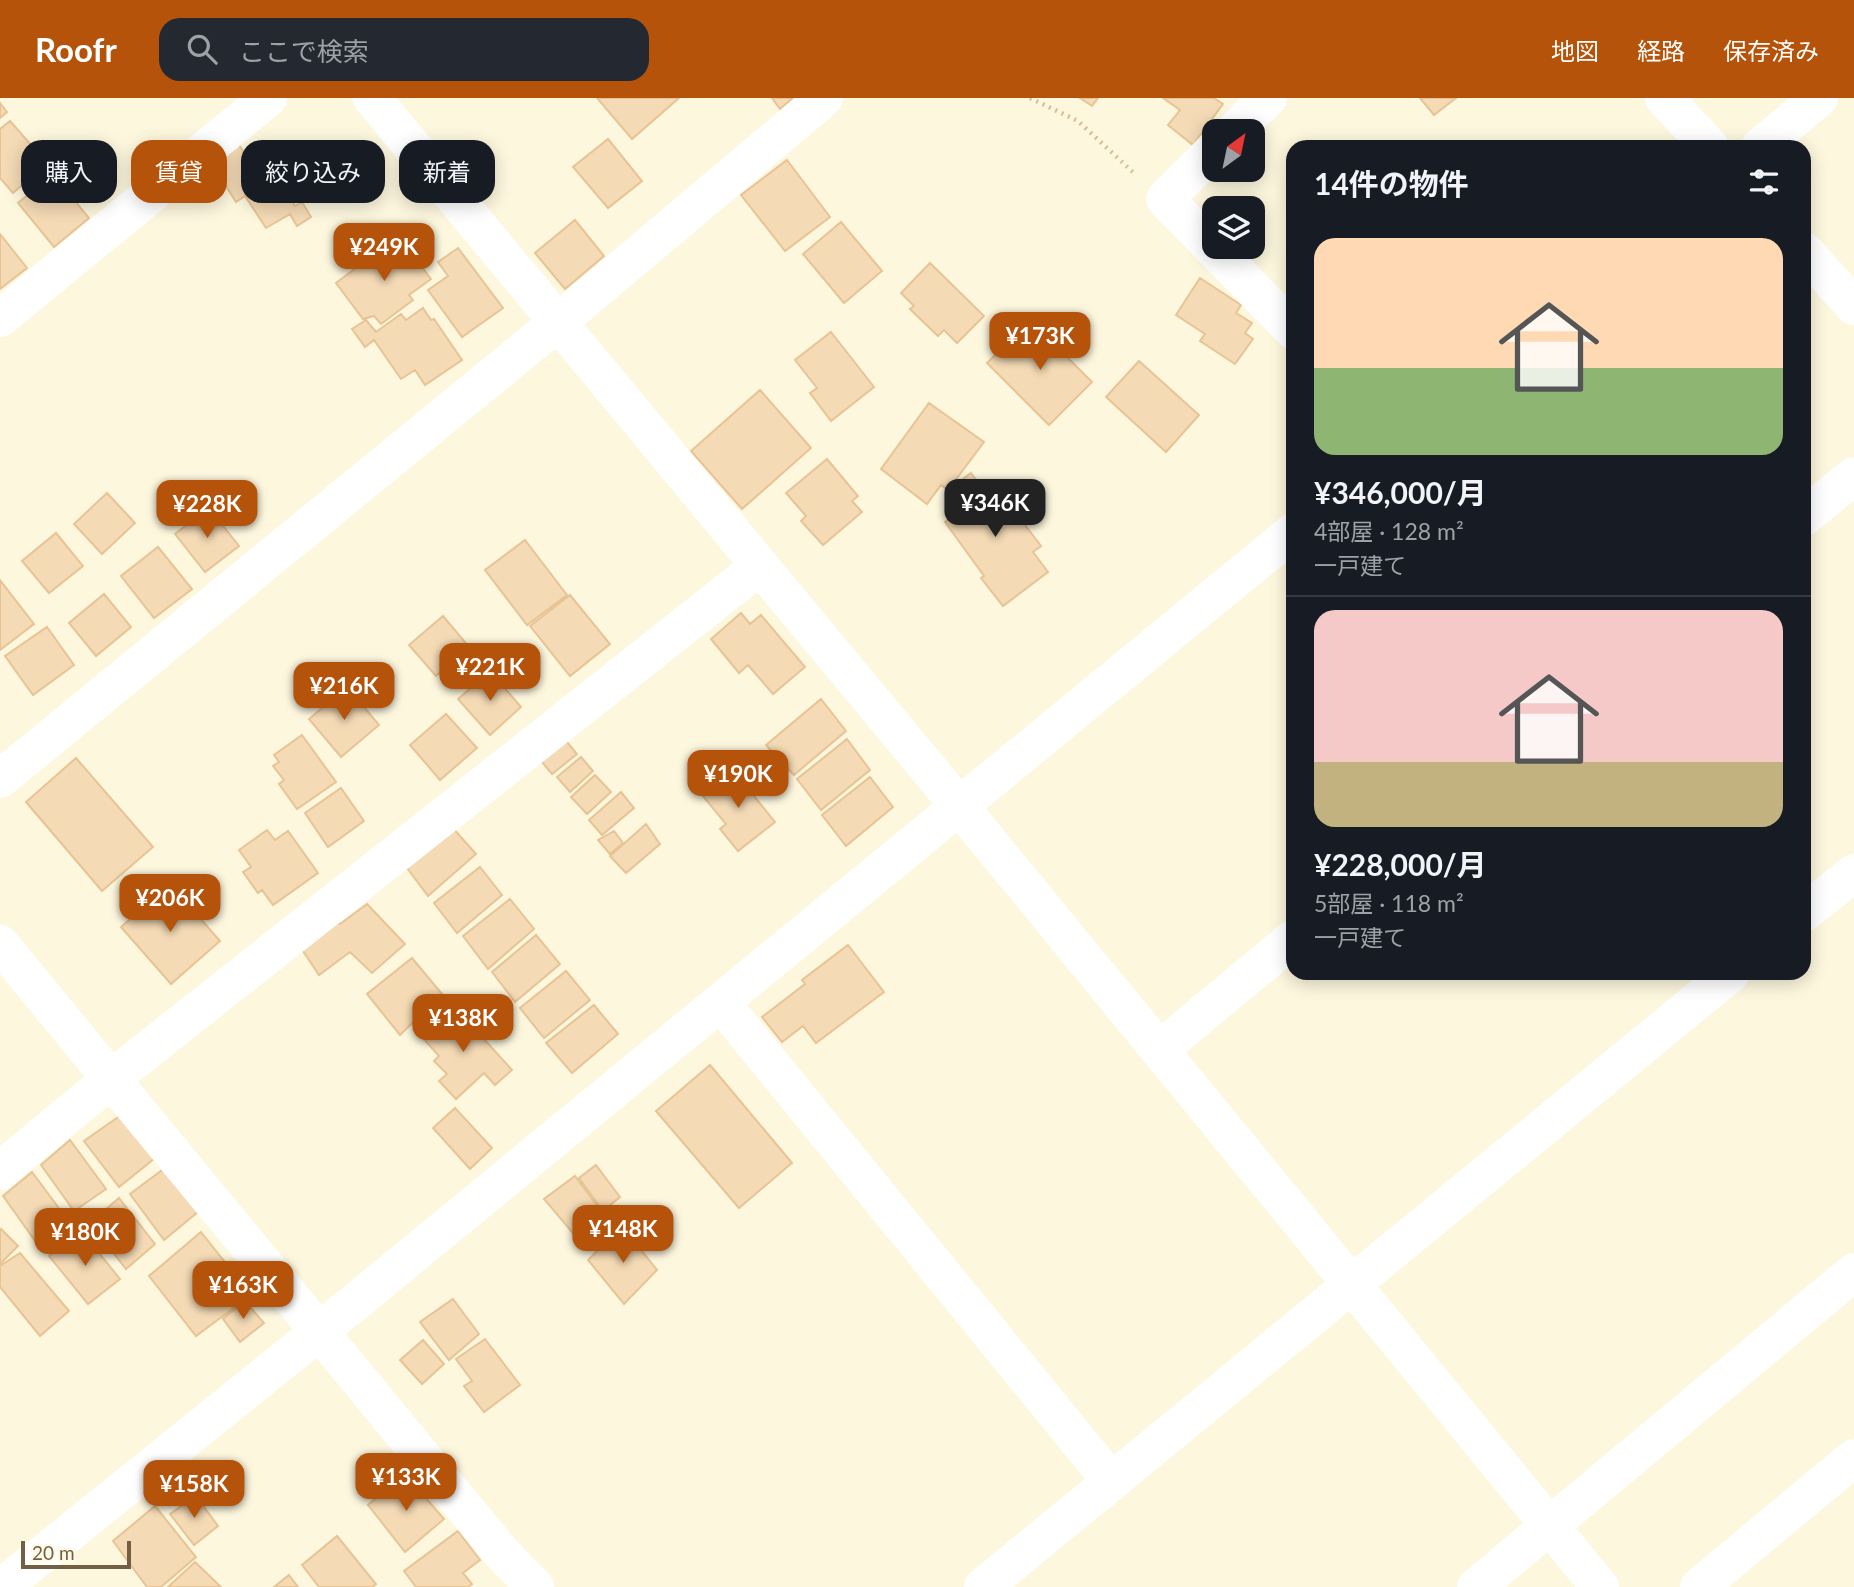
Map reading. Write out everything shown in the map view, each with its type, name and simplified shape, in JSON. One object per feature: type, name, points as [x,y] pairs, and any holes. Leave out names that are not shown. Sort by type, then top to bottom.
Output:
[{"type":"street","points":[[0,317],[268,98]]},
{"type":"street","points":[[372,98],[960,807],[1600,1587]]},
{"type":"street","points":[[0,779],[558,323],[824,98]]},
{"type":"street","points":[[1246,119],[1268,98]]},
{"type":"street","points":[[1664,98],[1703,140]]},
{"type":"street","points":[[1768,140],[1819,98]]},
{"type":"street","points":[[1202,162],[1165,199],[1286,323]]},
{"type":"street","points":[[1811,259],[1854,306]]},
{"type":"street","points":[[1811,511],[1854,476]]},
{"type":"street","points":[[2,1587],[320,1331],[1286,538]]},
{"type":"street","points":[[0,1171],[111,1079],[760,566]]},
{"type":"street","points":[[1811,907],[1854,873]]},
{"type":"street","points":[[0,944],[500,1551],[522,1583]]},
{"type":"street","points":[[1159,1050],[1286,945]]},
{"type":"street","points":[[983,1587],[1722,980]]},
{"type":"street","points":[[721,1003],[1111,1481]]},
{"type":"street","points":[[1476,1587],[1854,1272]]},
{"type":"street","points":[[1699,1587],[1854,1458]]},
{"type":"path","points":[[1030,98],[1078,121],[1158,197],[1165,199]]},
{"type":"building","points":[[597,98],[679,98],[632,139]]},
{"type":"building","points":[[772,98],[793,98],[780,109]]},
{"type":"building","points":[[1080,98],[1098,98],[1092,106]]},
{"type":"building","points":[[1163,98],[1214,98],[1223,104],[1212,119],[1202,119],[1202,133],[1193,145],[1168,125],[1180,110]]},
{"type":"building","points":[[1420,98],[1456,98],[1434,115]]},
{"type":"building","points":[[0,103],[7,112],[0,118]]},
{"type":"building","points":[[10,121],[27,140],[21,140],[21,186],[13,193],[0,178],[0,129]]},
{"type":"building","points":[[235,139],[241,148],[241,199],[236,202],[227,188],[227,144]]},
{"type":"building","points":[[608,139],[642,181],[608,208],[573,167]]},
{"type":"building","points":[[787,160],[830,217],[785,251],[741,195]]},
{"type":"building","points":[[21,201],[21,203],[77,203],[89,218],[54,247],[18,203]]},
{"type":"building","points":[[250,203],[293,203],[295,206],[303,203],[311,217],[297,226],[290,214],[266,228]]},
{"type":"building","points":[[575,220],[604,256],[565,289],[535,253]]},
{"type":"building","points":[[841,222],[882,271],[844,303],[803,254]]},
{"type":"building","points":[[0,234],[27,268],[0,289]]},
{"type":"building","points":[[401,240],[431,279],[409,295],[413,300],[381,324],[374,316],[363,319],[336,283],[372,256],[375,259]]},
{"type":"building","points":[[458,248],[503,308],[462,337],[428,290],[448,276],[438,262]]},
{"type":"building","points":[[930,263],[984,316],[957,343],[944,330],[938,336],[910,309],[914,306],[901,293]]},
{"type":"building","points":[[1200,278],[1241,305],[1236,313],[1252,323],[1245,333],[1253,339],[1235,364],[1200,341],[1205,334],[1176,315]]},
{"type":"building","points":[[423,308],[431,320],[434,319],[462,360],[425,385],[415,370],[401,379],[374,340],[365,347],[352,329],[366,320],[376,332],[401,314],[406,320]]},
{"type":"building","points":[[1030,320],[1092,382],[1049,425],[987,363]]},
{"type":"building","points":[[831,332],[874,387],[831,421],[810,393],[817,388],[795,360]]},
{"type":"building","points":[[1139,361],[1199,415],[1166,452],[1106,397]]},
{"type":"building","points":[[760,390],[811,448],[742,509],[691,451]]},
{"type":"building","points":[[929,403],[984,442],[948,490],[941,485],[927,504],[881,469]]},
{"type":"building","points":[[827,459],[858,496],[852,501],[862,512],[823,545],[801,521],[806,516],[786,493]]},
{"type":"building","points":[[971,473],[984,490],[993,483],[1041,546],[1033,552],[1048,572],[1003,606],[981,578],[984,576],[945,522],[962,509],[948,490]]},
{"type":"building","points":[[107,493],[135,523],[102,554],[74,524]]},
{"type":"building","points":[[209,508],[239,546],[205,572],[175,534]]},
{"type":"building","points":[[56,533],[83,566],[49,593],[22,561]]},
{"type":"building","points":[[525,540],[567,595],[527,625],[485,570]]},
{"type":"building","points":[[158,547],[192,589],[154,618],[121,576]]},
{"type":"building","points":[[0,580],[34,624],[0,650]]},
{"type":"building","points":[[104,594],[131,627],[96,656],[69,623]]},
{"type":"building","points":[[570,595],[610,644],[570,676],[530,626]]},
{"type":"building","points":[[741,613],[750,624],[761,615],[805,667],[773,694],[748,665],[739,673],[711,639]]},
{"type":"building","points":[[443,616],[469,647],[436,676],[409,645]]},
{"type":"building","points":[[47,627],[74,665],[33,695],[5,656]]},
{"type":"building","points":[[490,671],[521,707],[490,735],[458,699]]},
{"type":"building","points":[[347,687],[379,725],[341,757],[309,719]]},
{"type":"building","points":[[821,699],[846,731],[794,775],[766,745]]},
{"type":"building","points":[[446,714],[477,748],[440,780],[410,745]]},
{"type":"building","points":[[302,735],[336,782],[297,809],[279,784],[284,780],[273,766],[279,762],[274,755]]},
{"type":"building","points":[[562,736],[577,754],[552,774],[537,756]]},
{"type":"building","points":[[847,739],[870,770],[821,810],[797,779]]},
{"type":"building","points":[[581,757],[593,771],[570,792],[557,777]]},
{"type":"building","points":[[76,758],[153,847],[102,891],[26,802]]},
{"type":"building","points":[[733,770],[775,822],[738,851],[720,829],[726,824],[702,795]]},
{"type":"building","points":[[595,775],[611,792],[587,814],[571,797]]},
{"type":"building","points":[[870,777],[893,807],[846,846],[822,815]]},
{"type":"building","points":[[341,788],[364,821],[328,847],[305,813]]},
{"type":"building","points":[[621,792],[634,808],[602,835],[589,820]]},
{"type":"building","points":[[646,824],[660,844],[626,873],[610,856]]},
{"type":"building","points":[[451,826],[476,854],[428,896],[404,864]]},
{"type":"building","points":[[267,830],[275,840],[288,831],[318,873],[273,905],[262,890],[258,893],[243,872],[251,867],[239,850]]},
{"type":"building","points":[[614,831],[623,843],[610,854],[598,840]]},
{"type":"building","points":[[480,867],[502,895],[457,933],[434,903]]},
{"type":"building","points":[[170,884],[220,941],[171,984],[121,927]]},
{"type":"building","points":[[510,899],[534,929],[488,969],[463,936]]},
{"type":"building","points":[[367,904],[405,944],[372,973],[350,952],[319,975],[301,948],[334,919],[340,924]]},
{"type":"building","points":[[536,935],[560,964],[515,1002],[492,972]]},
{"type":"building","points":[[848,945],[884,992],[816,1043],[803,1026],[782,1042],[762,1017],[805,984],[802,980]]},
{"type":"building","points":[[412,958],[442,994],[400,1035],[367,994]]},
{"type":"building","points":[[566,971],[590,1000],[544,1038],[520,1008]]},
{"type":"building","points":[[594,1005],[618,1034],[572,1073],[546,1043]]},
{"type":"building","points":[[454,1006],[512,1070],[495,1085],[484,1073],[456,1099],[439,1081],[447,1074],[434,1061],[439,1056],[421,1036]]},
{"type":"building","points":[[710,1065],[792,1163],[739,1208],[656,1111]]},
{"type":"building","points":[[455,1108],[492,1148],[470,1169],[433,1128]]},
{"type":"building","points":[[121,1115],[155,1158],[119,1187],[84,1141]]},
{"type":"building","points":[[70,1140],[106,1189],[74,1211],[41,1165]]},
{"type":"building","points":[[596,1165],[620,1197],[603,1211],[579,1178]]},
{"type":"building","points":[[165,1168],[199,1211],[164,1240],[130,1194]]},
{"type":"building","points":[[32,1172],[67,1219],[36,1242],[3,1196]]},
{"type":"building","points":[[575,1176],[606,1218],[577,1238],[544,1199]]},
{"type":"building","points":[[119,1198],[155,1244],[126,1269],[90,1223]]},
{"type":"building","points":[[622,1226],[657,1270],[624,1304],[588,1260]]},
{"type":"building","points":[[0,1230],[18,1246],[0,1264]]},
{"type":"building","points":[[82,1232],[120,1279],[88,1304],[49,1256]]},
{"type":"building","points":[[201,1232],[251,1295],[196,1336],[149,1276]]},
{"type":"building","points":[[20,1253],[69,1311],[40,1336],[0,1287],[0,1266]]},
{"type":"building","points":[[453,1299],[479,1334],[449,1360],[420,1322]]},
{"type":"building","points":[[245,1301],[264,1323],[240,1342],[223,1319]]},
{"type":"building","points":[[485,1339],[520,1385],[484,1412],[464,1386],[472,1381],[456,1359]]},
{"type":"building","points":[[423,1340],[444,1364],[422,1384],[400,1360]]},
{"type":"building","points":[[405,1474],[444,1519],[405,1552],[368,1505]]},
{"type":"building","points":[[196,1496],[218,1526],[194,1545],[170,1514]]},
{"type":"building","points":[[155,1506],[196,1557],[161,1587],[147,1587],[113,1541]]},
{"type":"building","points":[[458,1531],[480,1560],[463,1573],[472,1584],[468,1587],[416,1587],[404,1571]]},
{"type":"building","points":[[337,1536],[376,1584],[372,1587],[319,1587],[302,1565]]},
{"type":"building","points":[[195,1562],[221,1587],[168,1587]]},
{"type":"building","points":[[289,1575],[298,1587],[274,1587]]}]
